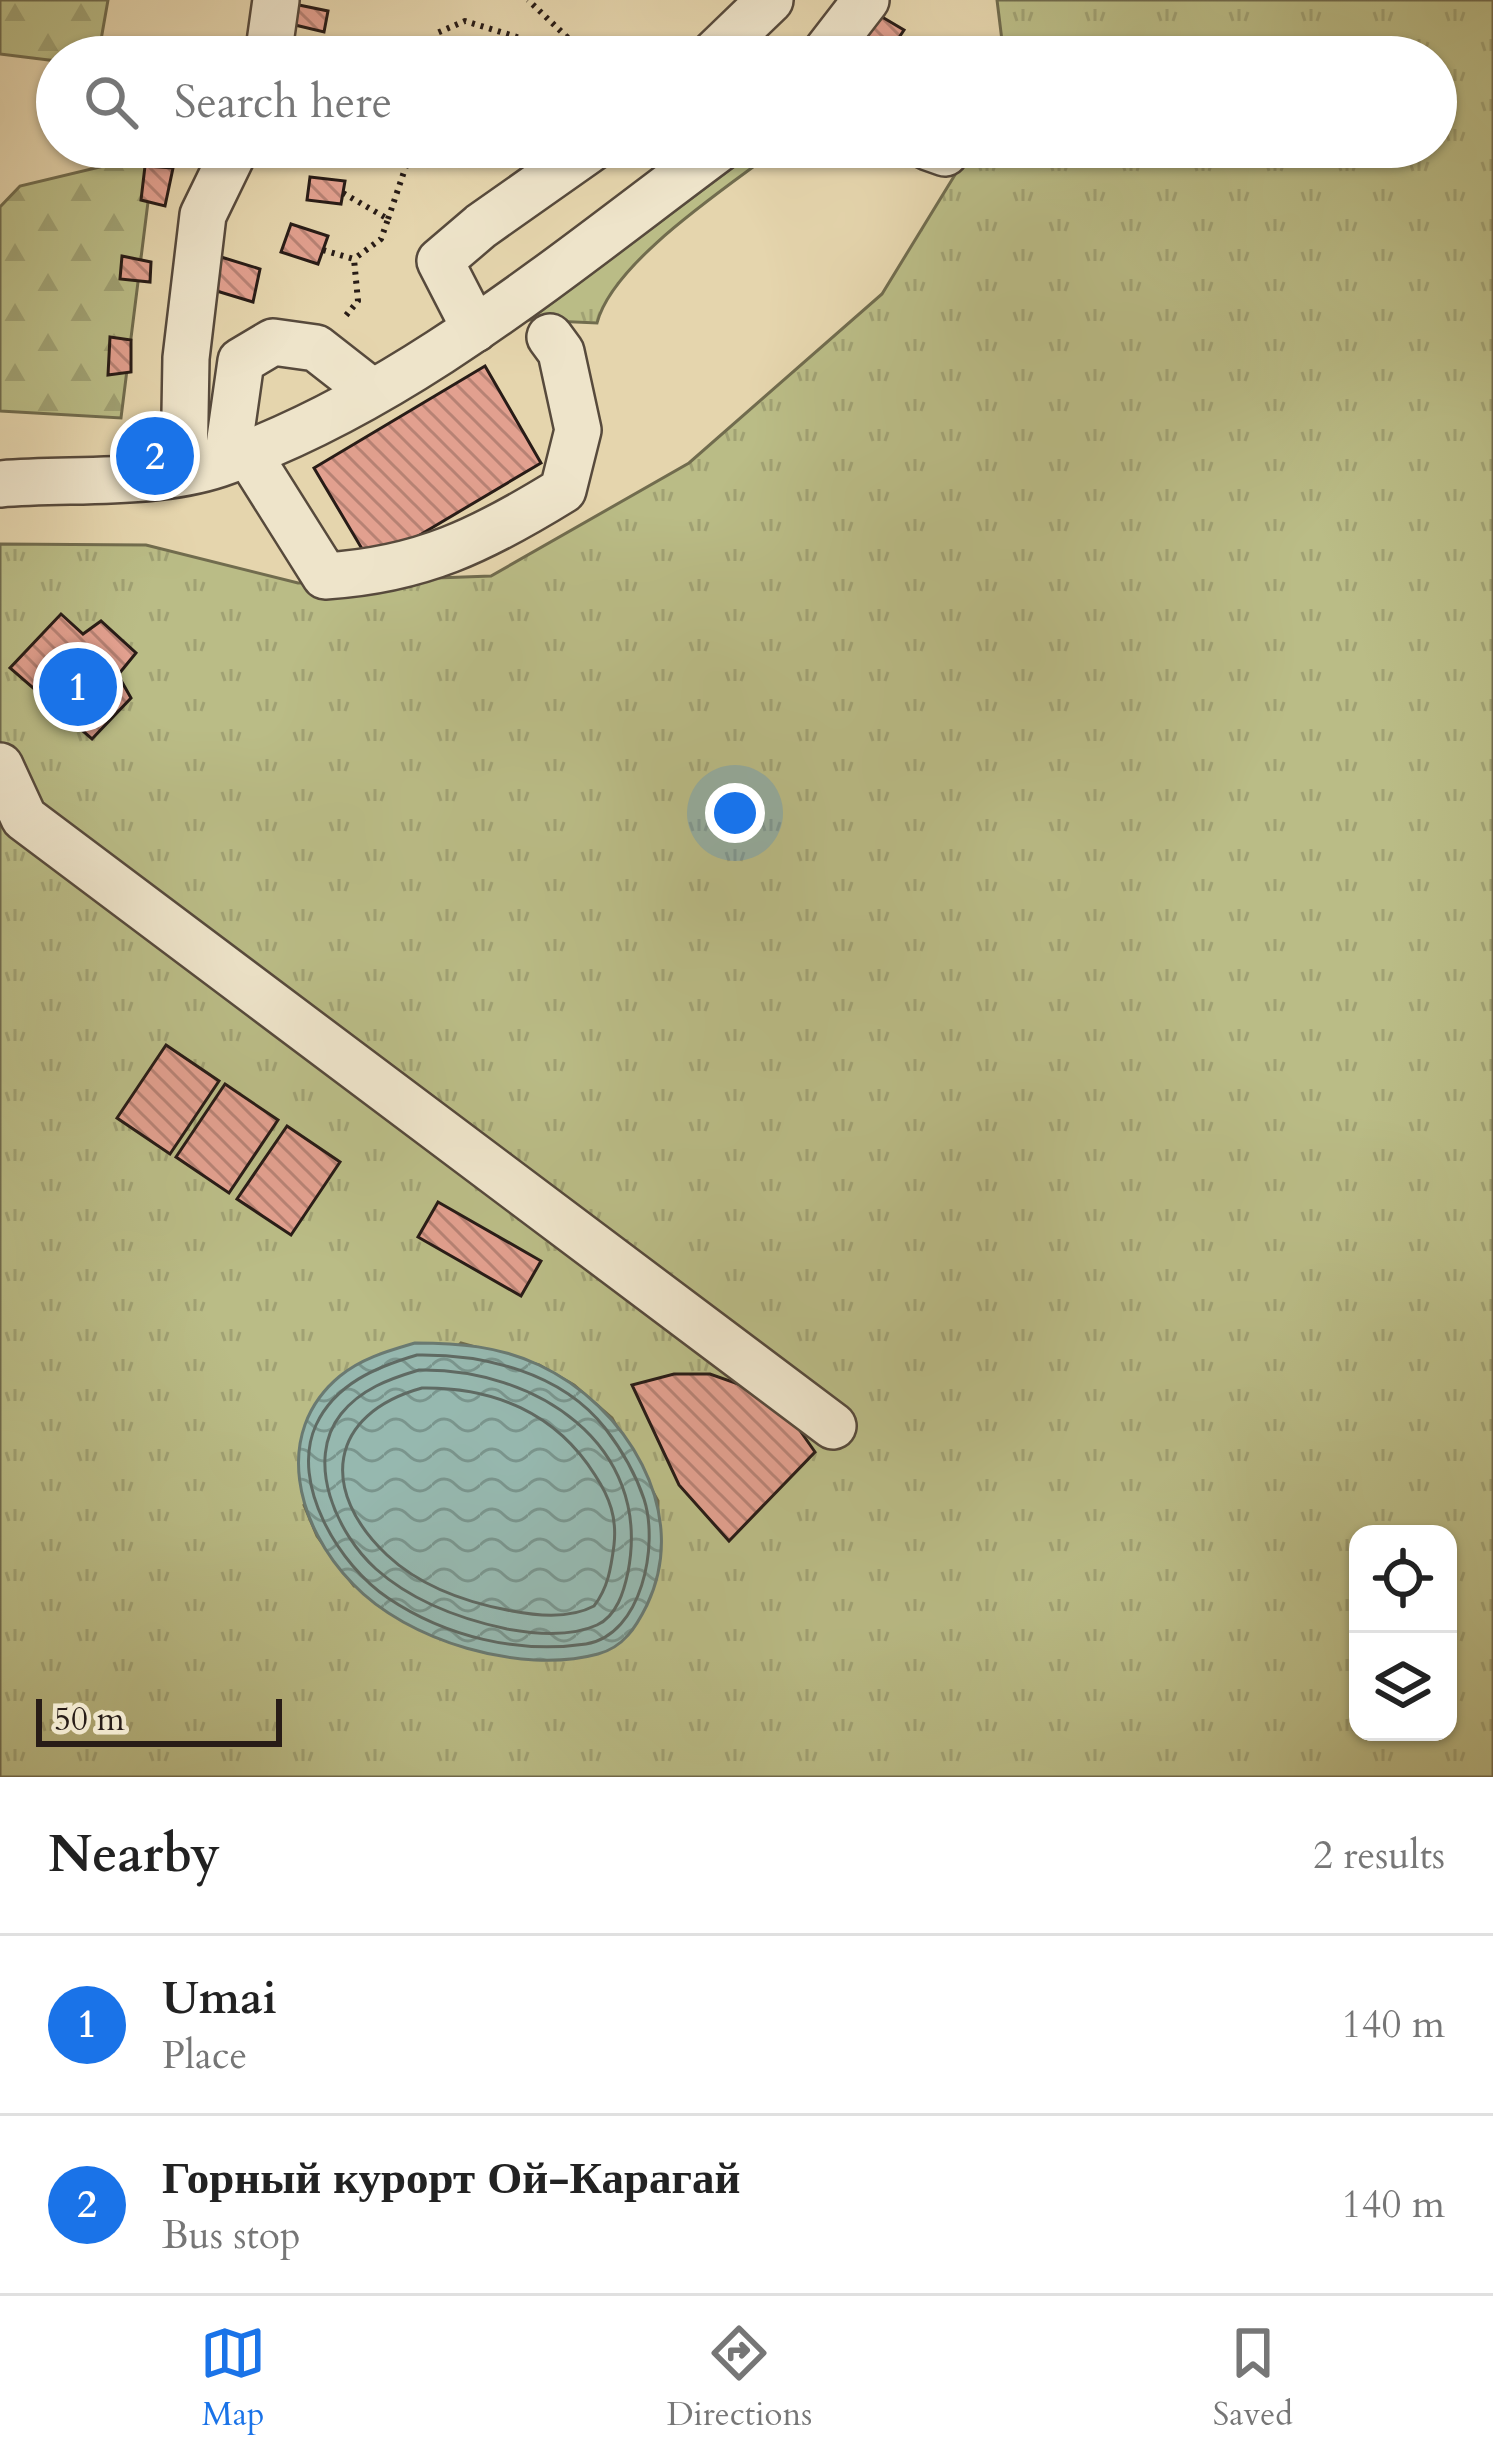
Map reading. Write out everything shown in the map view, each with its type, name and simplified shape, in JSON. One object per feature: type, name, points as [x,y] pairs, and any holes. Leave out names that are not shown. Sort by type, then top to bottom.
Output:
[{"type":"street","points":[[271,36],[276,0]]},
{"type":"street","points":[[733,36],[770,0]]},
{"type":"street","points":[[838,36],[866,0]]},
{"type":"street","points":[[226,168],[203,215],[186,358],[220,461],[325,576],[378,572],[485,538],[563,490],[578,430],[561,352],[550,337]]},
{"type":"street","points":[[475,329],[440,261],[563,168]]},
{"type":"street","points":[[0,484],[127,479],[220,461],[330,416],[475,329],[693,168]]},
{"type":"street","points":[[220,461],[241,361],[273,342],[316,348],[371,392]]},
{"type":"street","points":[[0,766],[24,818],[833,1426]]},
{"type":"path","points":[[528,0],[565,36]]},
{"type":"path","points":[[436,36],[465,21],[514,36]]},
{"type":"path","points":[[354,259],[381,239],[405,168]]},
{"type":"path","points":[[343,193],[388,219]]},
{"type":"path","points":[[323,250],[354,259]]},
{"type":"path","points":[[316,348],[358,301],[354,259]]},
{"type":"green space","points":[[0,0],[108,0],[102,36],[36,36],[36,58],[0,54]]},
{"type":"green space","points":[[997,0],[1493,0],[1493,1777],[0,1777],[0,544],[146,545],[298,583],[491,576],[689,463],[882,294],[959,168],[1457,168],[1457,36],[1001,36]],"holes":[[[461,1343],[539,1365],[574,1385],[612,1418],[658,1501],[657,1565],[354,1586],[317,1536],[304,1505]]]},
{"type":"green space","points":[[95,168],[152,168],[121,418],[0,411],[0,207],[20,186]]},
{"type":"green space","points":[[732,168],[752,168],[648,251],[607,299],[597,323],[529,320]]},
{"type":"water","points":[[415,1343],[478,1347],[539,1365],[598,1406],[623,1434],[655,1498],[661,1533],[659,1569],[647,1605],[634,1628],[615,1646],[598,1654],[535,1660],[467,1648],[403,1622],[353,1584],[334,1561],[306,1508],[300,1480],[305,1425],[318,1399],[348,1370]]},
{"type":"building","points":[[294,4],[328,11],[324,32],[291,24]]},
{"type":"building","points":[[877,14],[904,30],[900,36],[863,36]]},
{"type":"building","points":[[145,168],[173,168],[165,206],[141,200]]},
{"type":"building","points":[[310,177],[345,181],[341,204],[307,200]]},
{"type":"building","points":[[291,224],[328,236],[318,264],[281,252]]},
{"type":"building","points":[[122,256],[151,262],[150,282],[120,279]]},
{"type":"building","points":[[221,257],[260,269],[253,302],[210,289]]},
{"type":"building","points":[[110,337],[131,340],[131,372],[108,375]]},
{"type":"building","points":[[485,366],[541,463],[371,564],[314,468]]},
{"type":"building","points":[[61,614],[83,634],[101,621],[136,653],[118,675],[131,698],[92,739],[10,668]]},
{"type":"building","points":[[166,1045],[219,1081],[170,1154],[117,1118]]},
{"type":"building","points":[[225,1084],[278,1120],[229,1193],[176,1157]]},
{"type":"building","points":[[287,1126],[340,1162],[291,1235],[237,1199]]},
{"type":"building","points":[[438,1202],[541,1261],[521,1296],[418,1237]]},
{"type":"building","points":[[674,1374],[710,1374],[747,1387],[794,1422],[815,1452],[729,1541],[679,1485],[632,1385]]},
{"type":"place","name":"Горный курорт Ой-Карагай","points":[[155,456]]},
{"type":"place","name":"Umai","points":[[78,687]]}]
